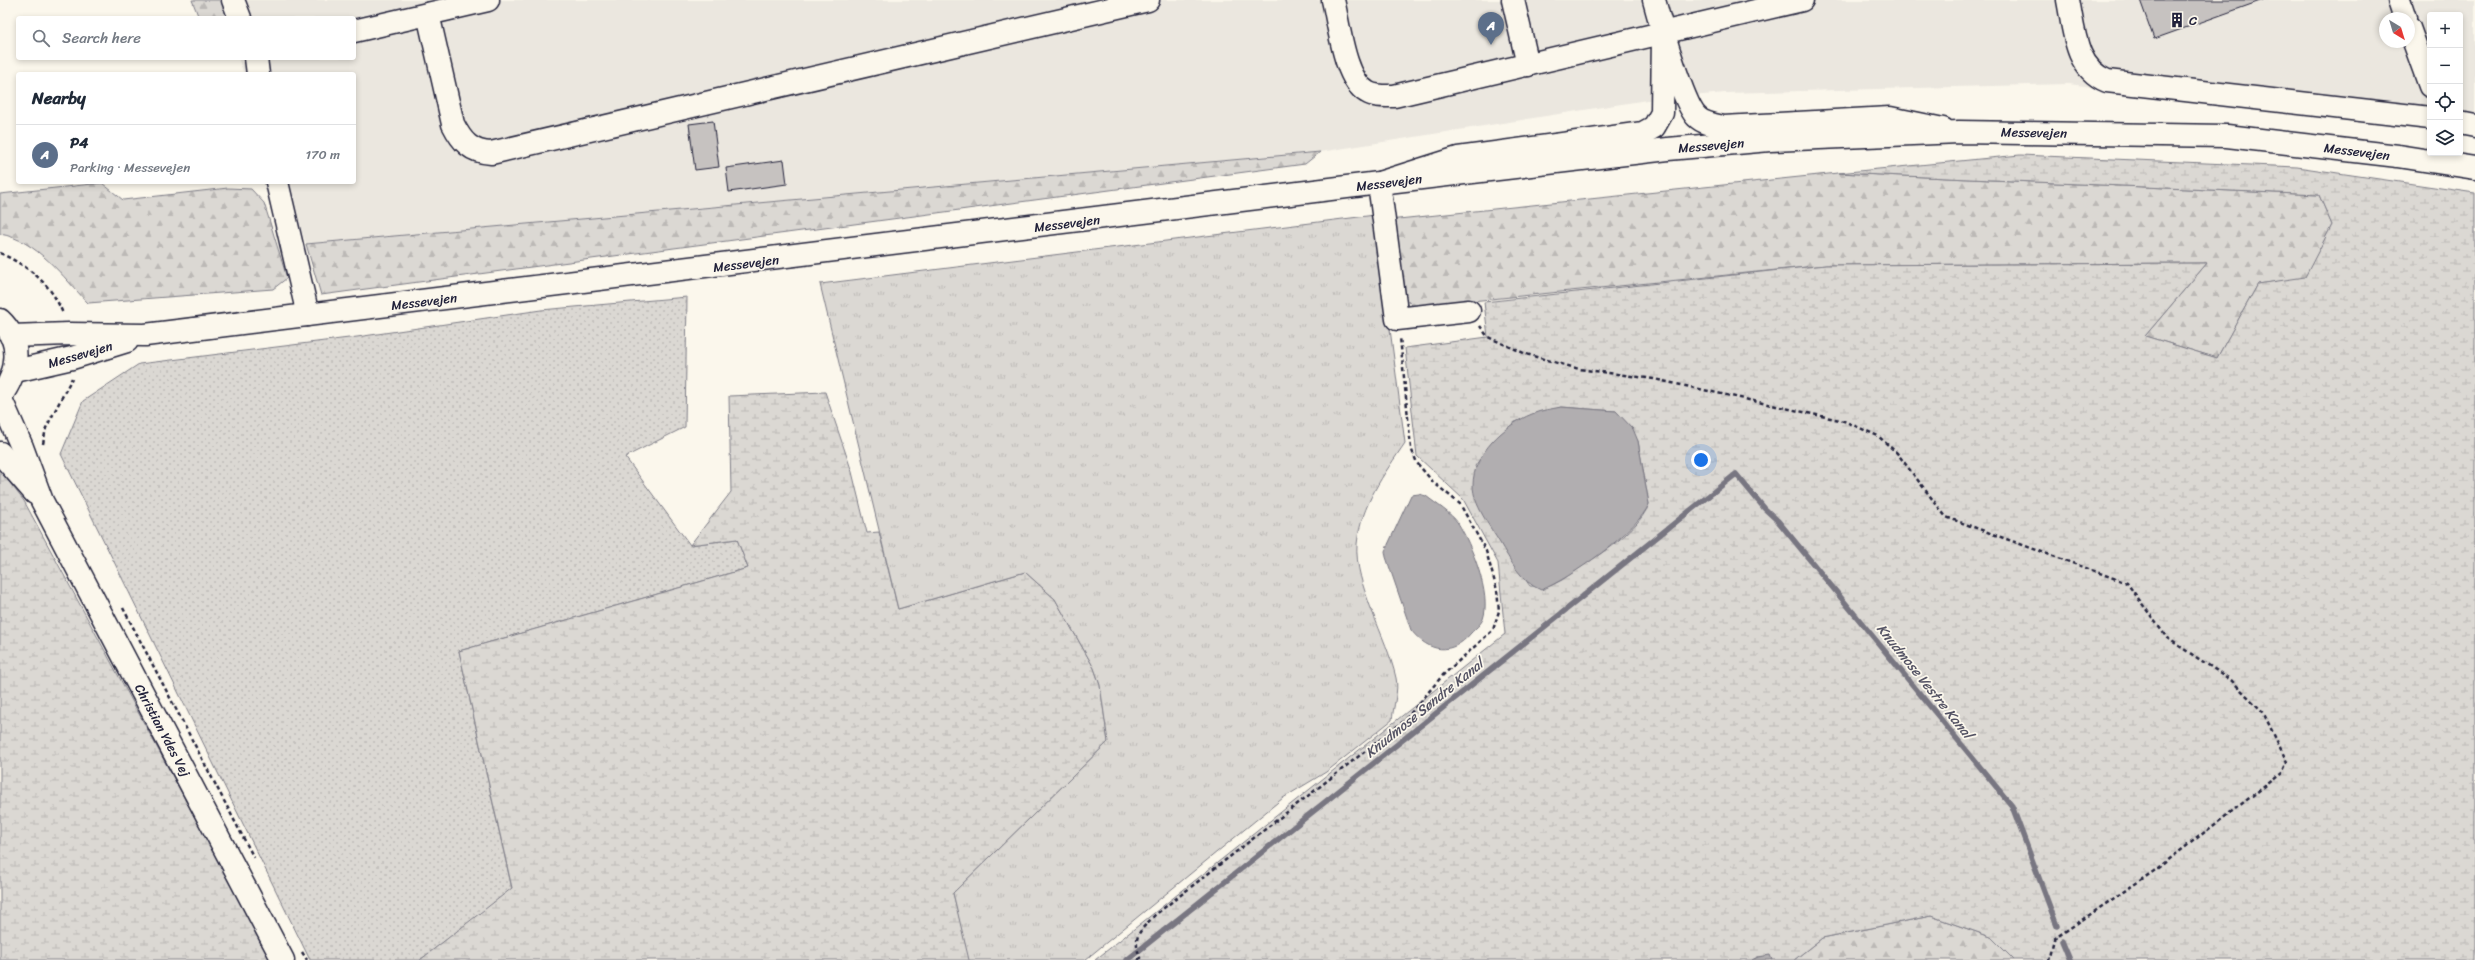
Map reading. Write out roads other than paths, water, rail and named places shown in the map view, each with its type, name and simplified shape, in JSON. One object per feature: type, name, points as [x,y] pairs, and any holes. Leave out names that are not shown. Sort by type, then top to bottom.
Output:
[{"type":"main road","points":[[233,0],[239,16]]},
{"type":"main road","points":[[356,31],[488,0]]},
{"type":"main road","points":[[428,14],[453,124],[460,138],[467,146],[481,152],[491,153],[1148,0]]},
{"type":"main road","points":[[1333,0],[1349,68],[1362,88],[1378,96],[1394,96],[1663,34],[1795,1]]},
{"type":"main road","points":[[1513,0],[1528,65]]},
{"type":"main road","points":[[1654,0],[1663,34],[1685,93],[1696,116],[1705,122],[1723,127],[1890,118],[1959,132]]},
{"type":"main road","points":[[2068,0],[2078,50],[2090,70],[2107,81],[2427,118]]},
{"type":"main road","points":[[2399,0],[2403,12]]},
{"type":"main road","points":[[1469,311],[1397,319],[1379,183],[1458,158],[1643,133],[1654,127],[1662,113],[1663,34]]},
{"type":"main road","points":[[2415,45],[2429,84]]},
{"type":"main road","points":[[256,60],[258,72]]},
{"type":"main road","points":[[2463,124],[2475,126]]},
{"type":"main road","name":"Messevejen","points":[[6,328],[69,334],[145,335],[1379,183],[1668,149],[1770,140],[1959,132],[2227,136],[2398,156],[2475,168]]},
{"type":"main road","points":[[277,184],[305,302],[306,315]]},
{"type":"main road","points":[[0,398],[9,385],[15,371],[16,352],[6,328]]},
{"type":"main road","name":"Messevejen","points":[[15,371],[72,358],[145,335]]},
{"type":"main road","name":"Christian Ydes Vej","points":[[0,398],[22,447],[42,501],[283,960]]},
{"type":"main road","name":"Christian Ydes Vej","points":[[0,453],[42,501]]},
{"type":"waterway","name":"Knudmose Søndre Kanal","points":[[1127,960],[1736,474],[1765,509],[1778,521],[2012,806],[2057,926]]},
{"type":"waterway","name":"Knudmose Vestre Kanal","points":[[2062,941],[2070,960]]},
{"type":"place","name":"C","points":[[2177,20]]},
{"type":"place","name":"P4","points":[[1491,45]]}]
